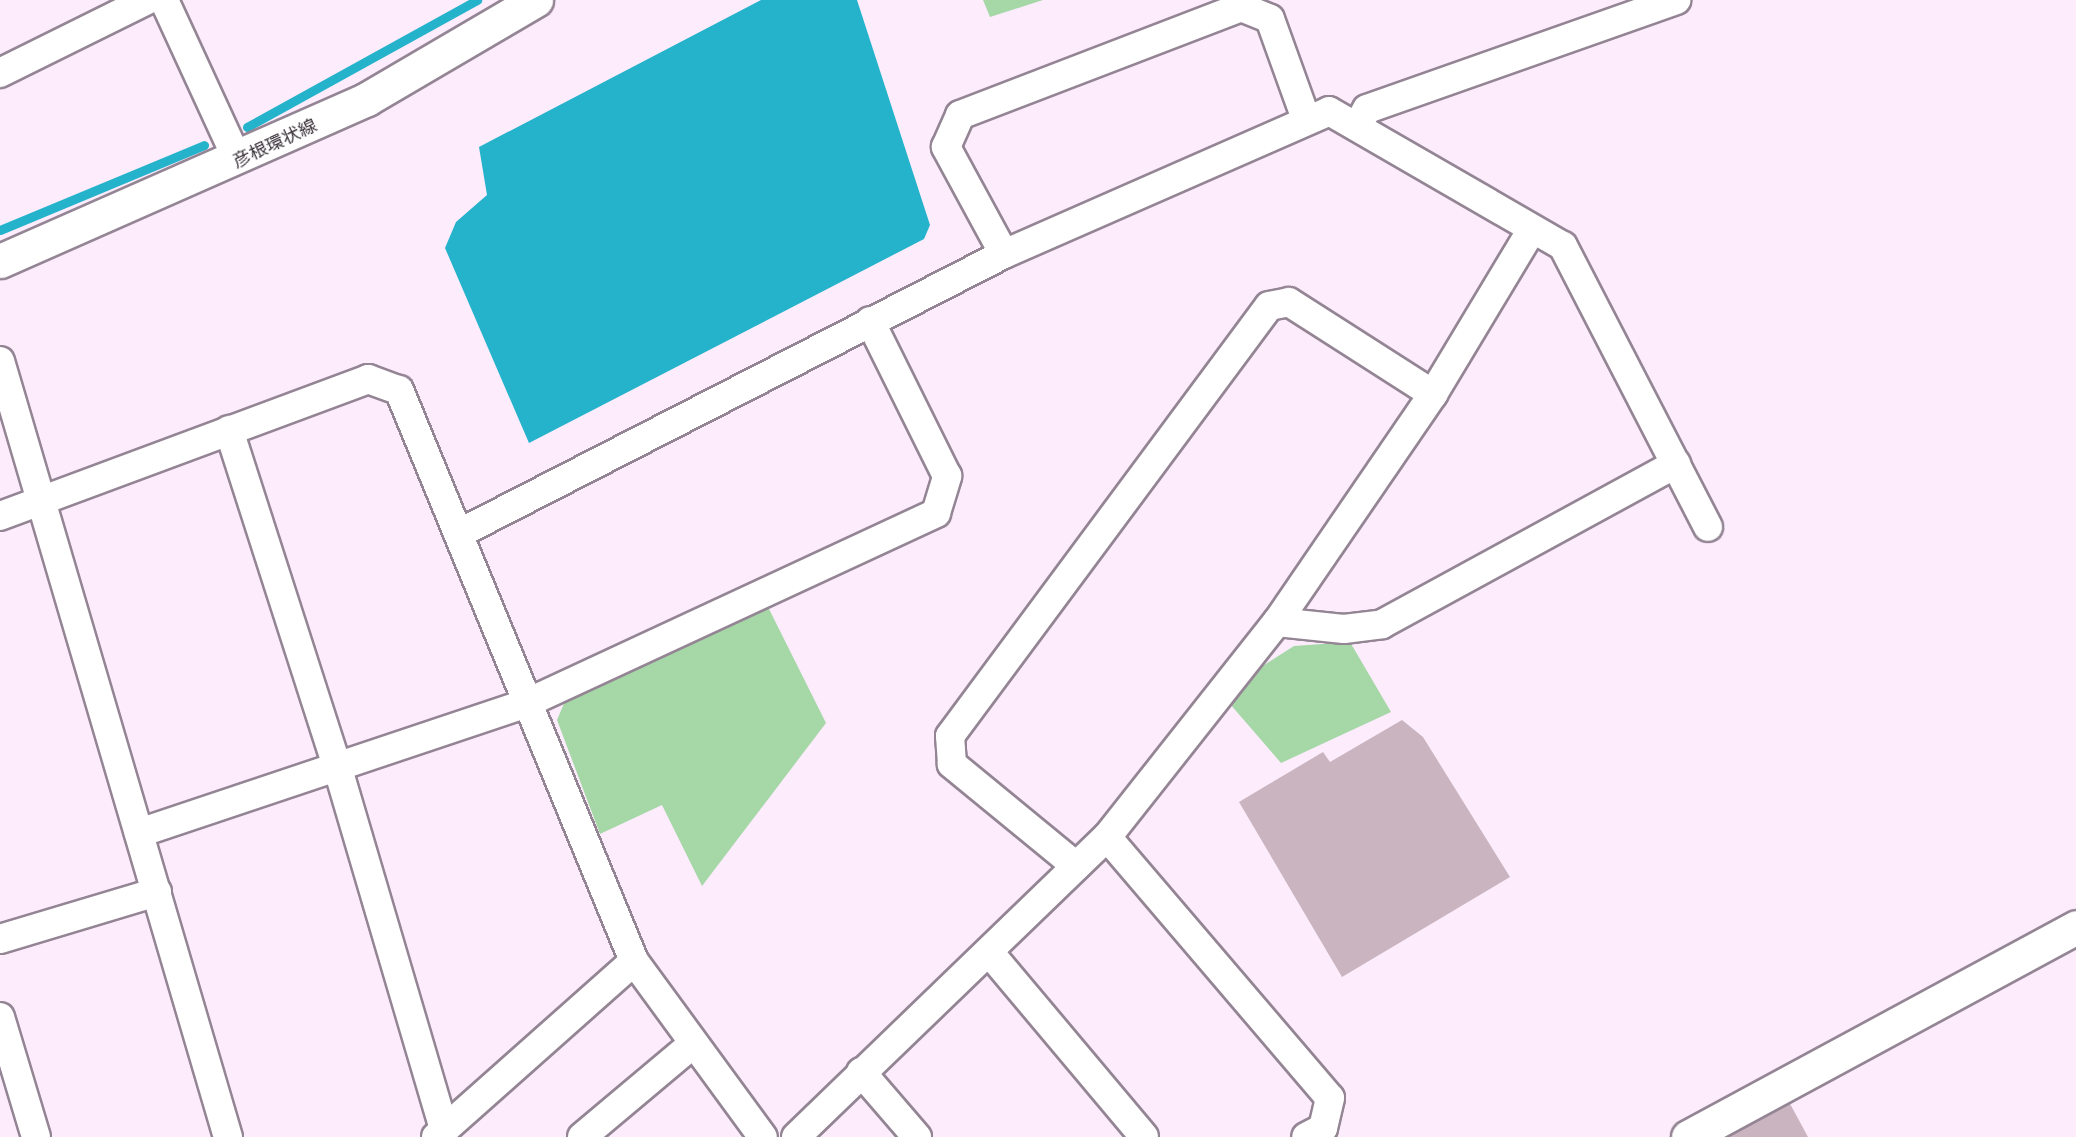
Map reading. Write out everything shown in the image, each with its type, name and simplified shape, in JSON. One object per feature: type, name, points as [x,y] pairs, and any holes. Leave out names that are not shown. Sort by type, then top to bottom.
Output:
[{"type":"main road","name":"彦根環状線","points":[[0,261],[237,159],[367,99],[536,0]]},
{"type":"main road","points":[[1688,1137],[2076,927]]},
{"type":"street","points":[[0,73],[147,0]]},
{"type":"street","points":[[164,0],[237,159]]},
{"type":"street","points":[[1358,125],[1367,109],[1676,0]]},
{"type":"street","points":[[1004,254],[946,147],[960,115],[1241,7],[1270,19],[1306,119]]},
{"type":"street","points":[[458,534],[1004,254],[1306,119],[1329,111],[1358,125],[1563,246],[1708,527]]},
{"type":"street","points":[[796,1137],[861,1071],[989,952],[1107,837],[1277,622],[1433,394],[1532,229]]},
{"type":"street","points":[[1076,866],[952,764],[950,736],[1269,306],[1289,303],[1433,394]]},
{"type":"street","points":[[139,833],[338,769],[527,703],[936,513],[947,476],[870,321]]},
{"type":"street","points":[[0,362],[228,1137]]},
{"type":"street","points":[[0,516],[368,379],[399,390],[634,961],[763,1137]]},
{"type":"street","points":[[229,430],[338,769],[440,1134],[634,961]]},
{"type":"street","points":[[1277,622],[1344,629],[1382,624],[1676,464]]},
{"type":"street","points":[[1107,837],[1330,1098],[1323,1128],[1306,1137]]},
{"type":"street","points":[[0,939],[157,892]]},
{"type":"street","points":[[989,952],[1144,1137]]},
{"type":"street","points":[[0,1017],[36,1137]]},
{"type":"street","points":[[582,1137],[693,1044]]},
{"type":"street","points":[[861,1071],[917,1137]]},
{"type":"green space","points":[[983,0],[1043,0],[990,17]]},
{"type":"green space","points":[[768,607],[826,723],[702,886],[662,805],[600,834],[557,720],[565,701]]},
{"type":"green space","points":[[1350,642],[1391,712],[1281,763],[1230,704],[1258,669],[1294,646]]},
{"type":"water","points":[[761,0],[857,0],[930,225],[924,239],[529,443],[445,248],[456,222],[487,195],[479,147]]},
{"type":"building","points":[[1402,720],[1423,737],[1510,877],[1342,977],[1239,802],[1323,752],[1330,762]]},
{"type":"building","points":[[1788,1100],[1808,1137],[1726,1137],[1724,1133]]},
{"type":"waterway","points":[[247,127],[477,0]]},
{"type":"waterway","points":[[0,230],[204,145]]}]
